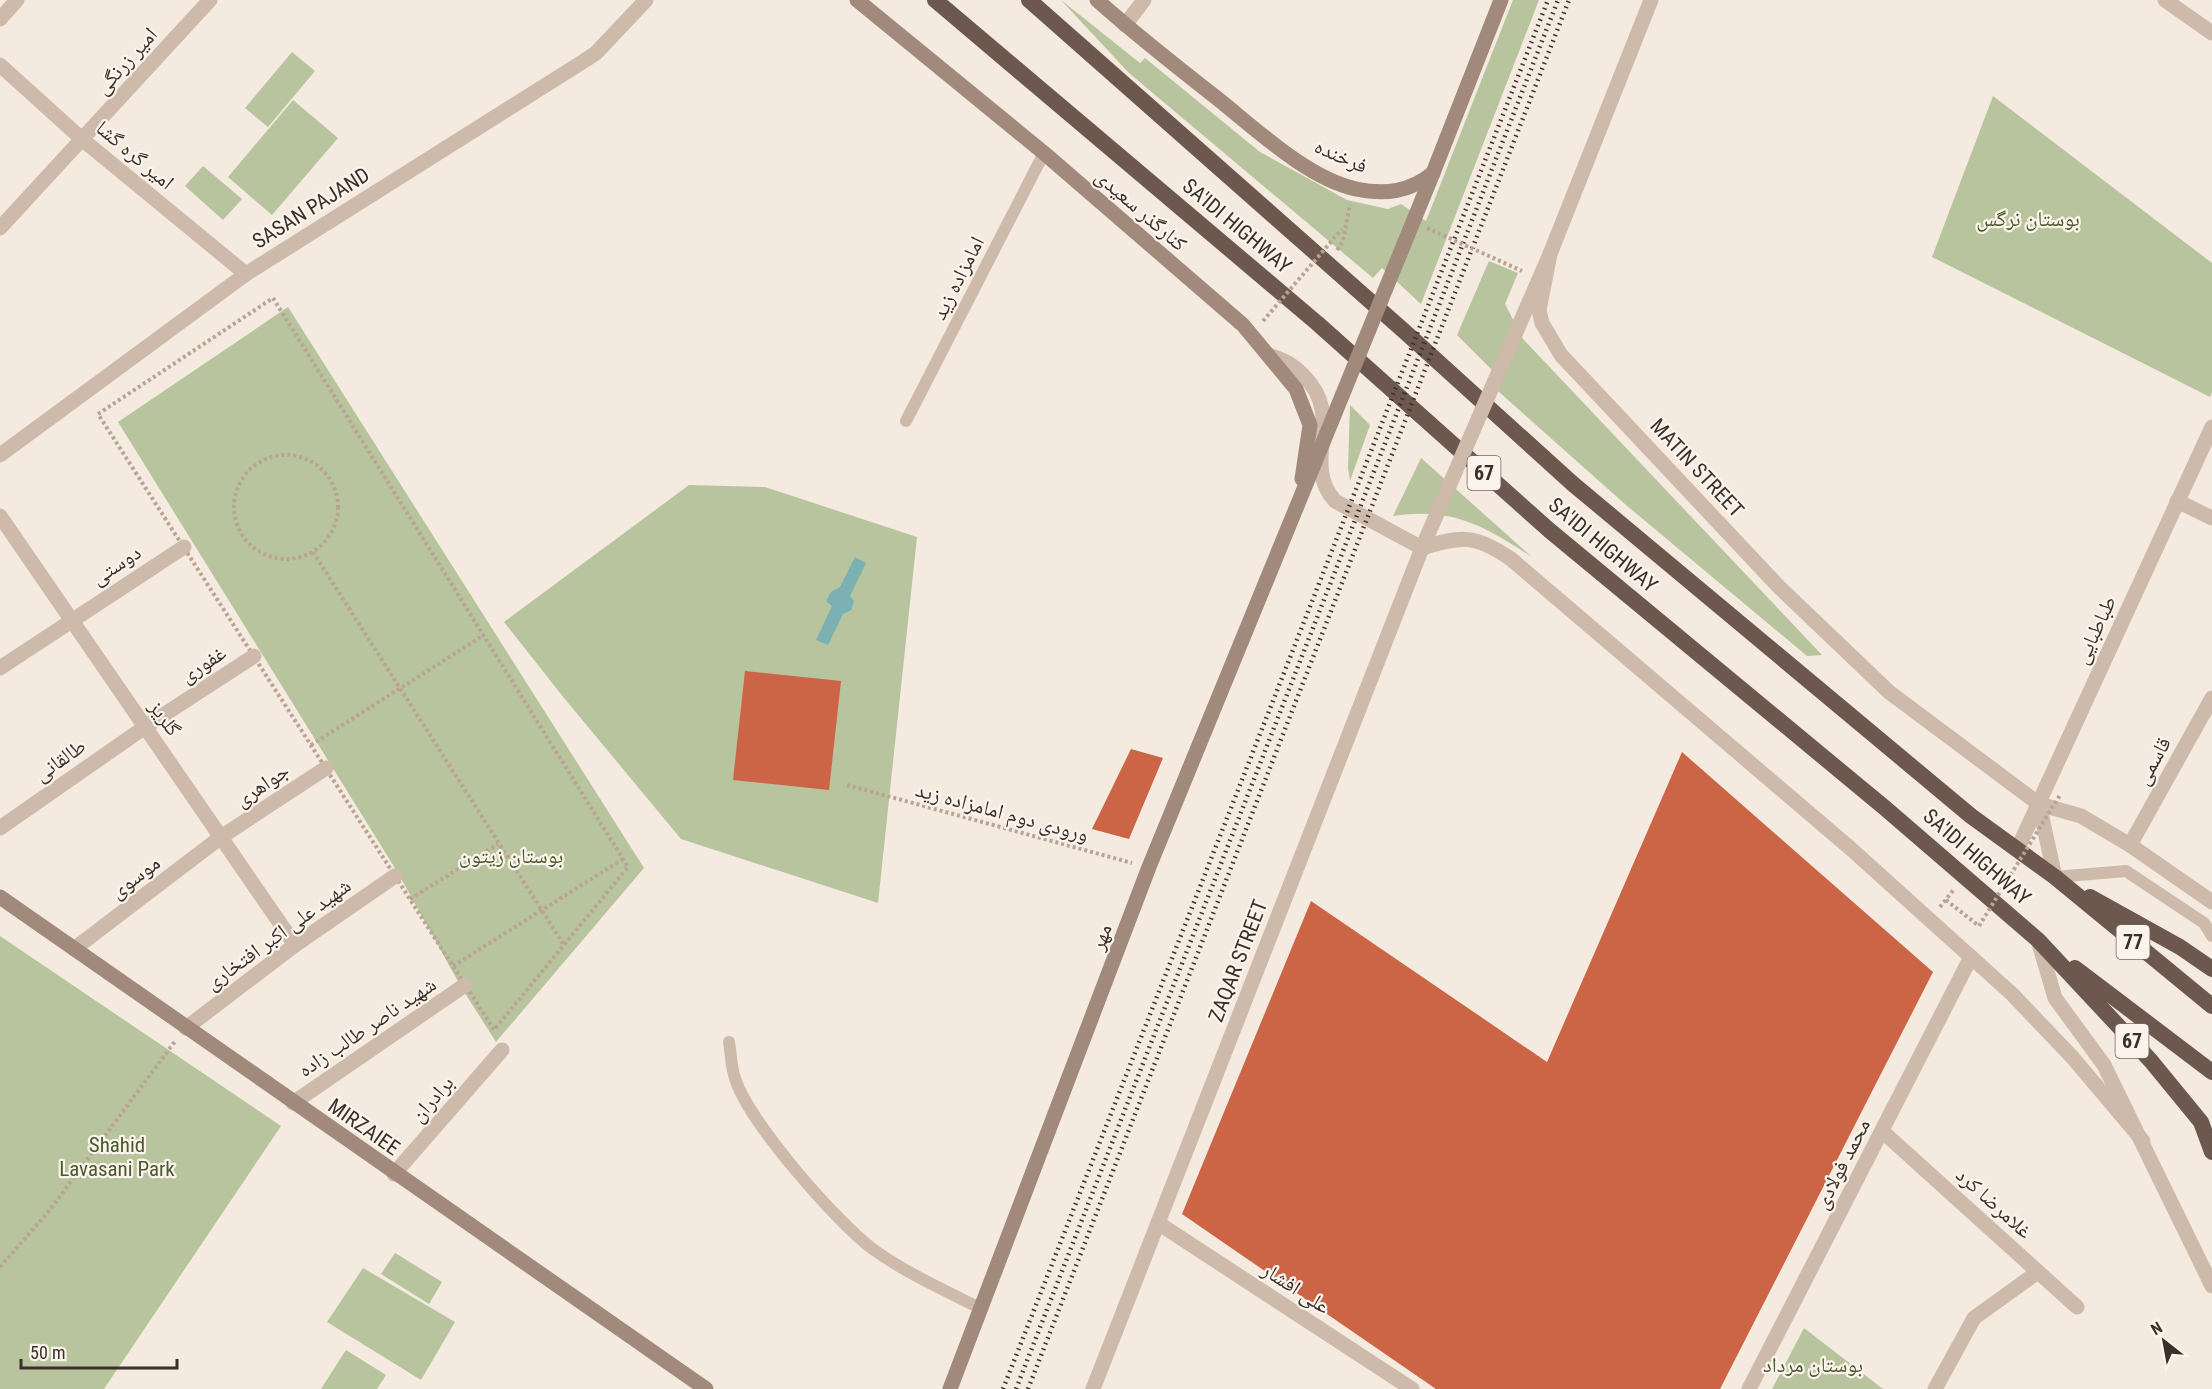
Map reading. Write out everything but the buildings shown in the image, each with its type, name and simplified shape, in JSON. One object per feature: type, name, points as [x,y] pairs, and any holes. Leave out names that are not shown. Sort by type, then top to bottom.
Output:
[{"type":"highway","name":"SA'IDI HIGHWAY","points":[[935,0],[1317,323],[1549,530],[2038,940],[2151,1061],[2207,1128],[2212,1152]]},
{"type":"highway","name":"SA'IDI HIGHWAY","points":[[1029,0],[1404,331],[1573,484],[1971,816],[2055,877]]},
{"type":"highway","points":[[2055,877],[2180,947],[2212,969]]},
{"type":"highway","name":"77","points":[[2055,877],[2212,1006]]},
{"type":"highway","points":[[2038,940],[2212,1072]]},
{"type":"main road","name":"کنارگذر سعیدی","points":[[857,0],[1044,153],[1243,325],[1272,356],[1296,389],[1310,425],[1298,502]]},
{"type":"main road","name":"فرخنده","points":[[1097,0],[1273,143],[1315,172],[1353,188],[1379,192],[1402,190],[1419,184],[1433,173]]},
{"type":"main road","points":[[1298,502],[1433,173],[1500,0]]},
{"type":"main road","name":"مهر","points":[[950,1389],[1149,867],[1298,502]]},
{"type":"main road","name":"MIRZAIEE","points":[[0,897],[394,1174],[706,1389]]},
{"type":"street","points":[[0,19],[17,0]]},
{"type":"street","name":"امیر زرنگی","points":[[0,228],[210,0]]},
{"type":"street","name":"SASAN PAJAND","points":[[0,455],[246,274],[596,53],[646,0]]},
{"type":"street","points":[[1125,25],[1144,0]]},
{"type":"street","name":"MATIN STREET","points":[[1651,0],[1550,254],[1539,310],[1542,323],[1561,355],[1779,587],[1889,692],[2039,804]]},
{"type":"street","points":[[2165,0],[2185,6],[2212,33]]},
{"type":"street","name":"امیر گره گشا","points":[[0,65],[83,140],[246,274]]},
{"type":"street","name":"ZAQAR STREET","points":[[1093,1389],[1422,548],[1550,254]]},
{"type":"street","points":[[1272,356],[1290,362],[1309,380],[1322,398],[1324,435],[1320,472],[1325,490],[1335,501],[1422,548],[1452,539],[1476,539],[1511,559],[1834,834],[2012,994],[2073,1058],[2143,1141]]},
{"type":"street","name":"طباطبایی","points":[[2017,850],[2212,427]]},
{"type":"street","points":[[2177,501],[2212,518]]},
{"type":"street","name":"گلریز","points":[[0,516],[295,945]]},
{"type":"street","name":"دوستی","points":[[0,668],[184,547]]},
{"type":"street","name":"غفوری","points":[[145,727],[254,656]]},
{"type":"street","name":"قاسمی","points":[[2130,845],[2212,698]]},
{"type":"street","name":"طالقانی","points":[[0,828],[145,727]]},
{"type":"street","name":"جواهری","points":[[221,837],[326,768]]},
{"type":"street","points":[[2055,877],[2039,804],[2081,816],[2210,895]]},
{"type":"street","name":"موسوی","points":[[74,949],[221,837]]},
{"type":"street","name":"شهید علی اکبر افتخاری","points":[[186,1028],[295,945],[395,876]]},
{"type":"street","points":[[2038,940],[2055,998],[2104,1065],[2212,1286]]},
{"type":"street","name":"محمد فولادی","points":[[1749,1389],[1971,957]]},
{"type":"street","name":"شهید ناصر طالب زاده","points":[[293,1103],[465,985]]},
{"type":"street","name":"برادران","points":[[394,1174],[502,1050]]},
{"type":"street","name":"غلامرضا کرد","points":[[1882,1131],[2077,1307]]},
{"type":"street","name":"علی افشار","points":[[1158,1222],[1412,1389]]},
{"type":"street","points":[[1935,1389],[1974,1318],[2038,1272]]},
{"type":"lane","name":"امامزاده زید","points":[[906,421],[1044,153]]},
{"type":"lane","points":[[2055,877],[2126,871],[2204,923],[2212,936]]},
{"type":"lane","points":[[729,1042],[735,1078],[752,1116],[816,1192],[872,1249],[930,1284],[982,1309]]},
{"type":"path","points":[[1263,321],[1342,229],[1343,241],[1353,188]]},
{"type":"path","points":[[1419,224],[1522,272]]},
{"type":"path","points":[[273,298],[484,635],[628,867],[494,1030],[98,414],[273,298]]},
{"type":"path","points":[[281,454],[304,458],[324,470],[336,490],[338,514],[330,536],[313,552],[290,559],[267,556],[248,543],[236,523],[234,500],[242,478],[259,462],[281,454]]},
{"type":"path","points":[[313,552],[564,945]]},
{"type":"path","points":[[311,745],[484,635]]},
{"type":"path","name":"ورودی دوم امامزاده زید","points":[[846,785],[1149,867]]},
{"type":"path","points":[[1946,900],[1978,926],[2060,795]]},
{"type":"path","points":[[410,898],[499,843]]},
{"type":"path","points":[[453,966],[623,859]]},
{"type":"path","points":[[1929,921],[1965,877]]},
{"type":"path","points":[[0,1267],[50,1211],[186,1028]]},
{"type":"green space","points":[[1061,0],[1140,63],[1145,58],[1260,152],[1347,200],[1388,209],[1401,204],[1426,221],[1513,0],[1539,0],[1421,304],[1382,268],[1373,278],[1129,73]]},
{"type":"green space","points":[[292,52],[315,71],[268,127],[245,108]]},
{"type":"green space","name":"بوستان نرگس","points":[[1993,96],[2212,263],[2212,392],[2210,397],[1932,257]]},
{"type":"green space","points":[[293,100],[338,138],[272,215],[228,177]]},
{"type":"green space","points":[[203,166],[242,199],[223,220],[185,186]]},
{"type":"green space","points":[[1489,261],[1518,273],[1505,304],[1523,339],[1822,655],[1807,656],[1626,505],[1489,383],[1496,374],[1457,335]]},
{"type":"green space","name":"بوستان زیتون","points":[[288,307],[644,868],[496,1042],[461,987],[398,873],[118,422]]},
{"type":"green space","points":[[1350,405],[1370,425],[1350,481],[1348,468]]},
{"type":"green space","points":[[1421,458],[1532,557],[1483,528],[1451,517],[1433,514],[1393,516]]},
{"type":"green space","points":[[689,485],[765,487],[917,537],[878,903],[681,839],[504,622]]},
{"type":"green space","name":"Shahid Lavasani Park","points":[[0,936],[281,1126],[104,1389],[0,1389]]},
{"type":"green space","points":[[395,1253],[442,1282],[429,1304],[381,1274]]},
{"type":"green space","points":[[363,1268],[455,1322],[421,1380],[327,1322]]},
{"type":"green space","name":"بوستان مرداد","points":[[1804,1328],[1883,1389],[1772,1389]]},
{"type":"green space","points":[[346,1350],[386,1375],[377,1389],[321,1389]]},
{"type":"water","points":[[855,557],[866,563],[850,596],[854,601],[851,610],[843,614],[828,645],[816,640],[832,606],[826,601],[831,592],[840,587]]},
{"type":"railway","points":[[1003,1389],[1548,0]]},
{"type":"railway","points":[[1016,1389],[1558,0]]},
{"type":"railway","points":[[1028,1389],[1569,0]]}]
